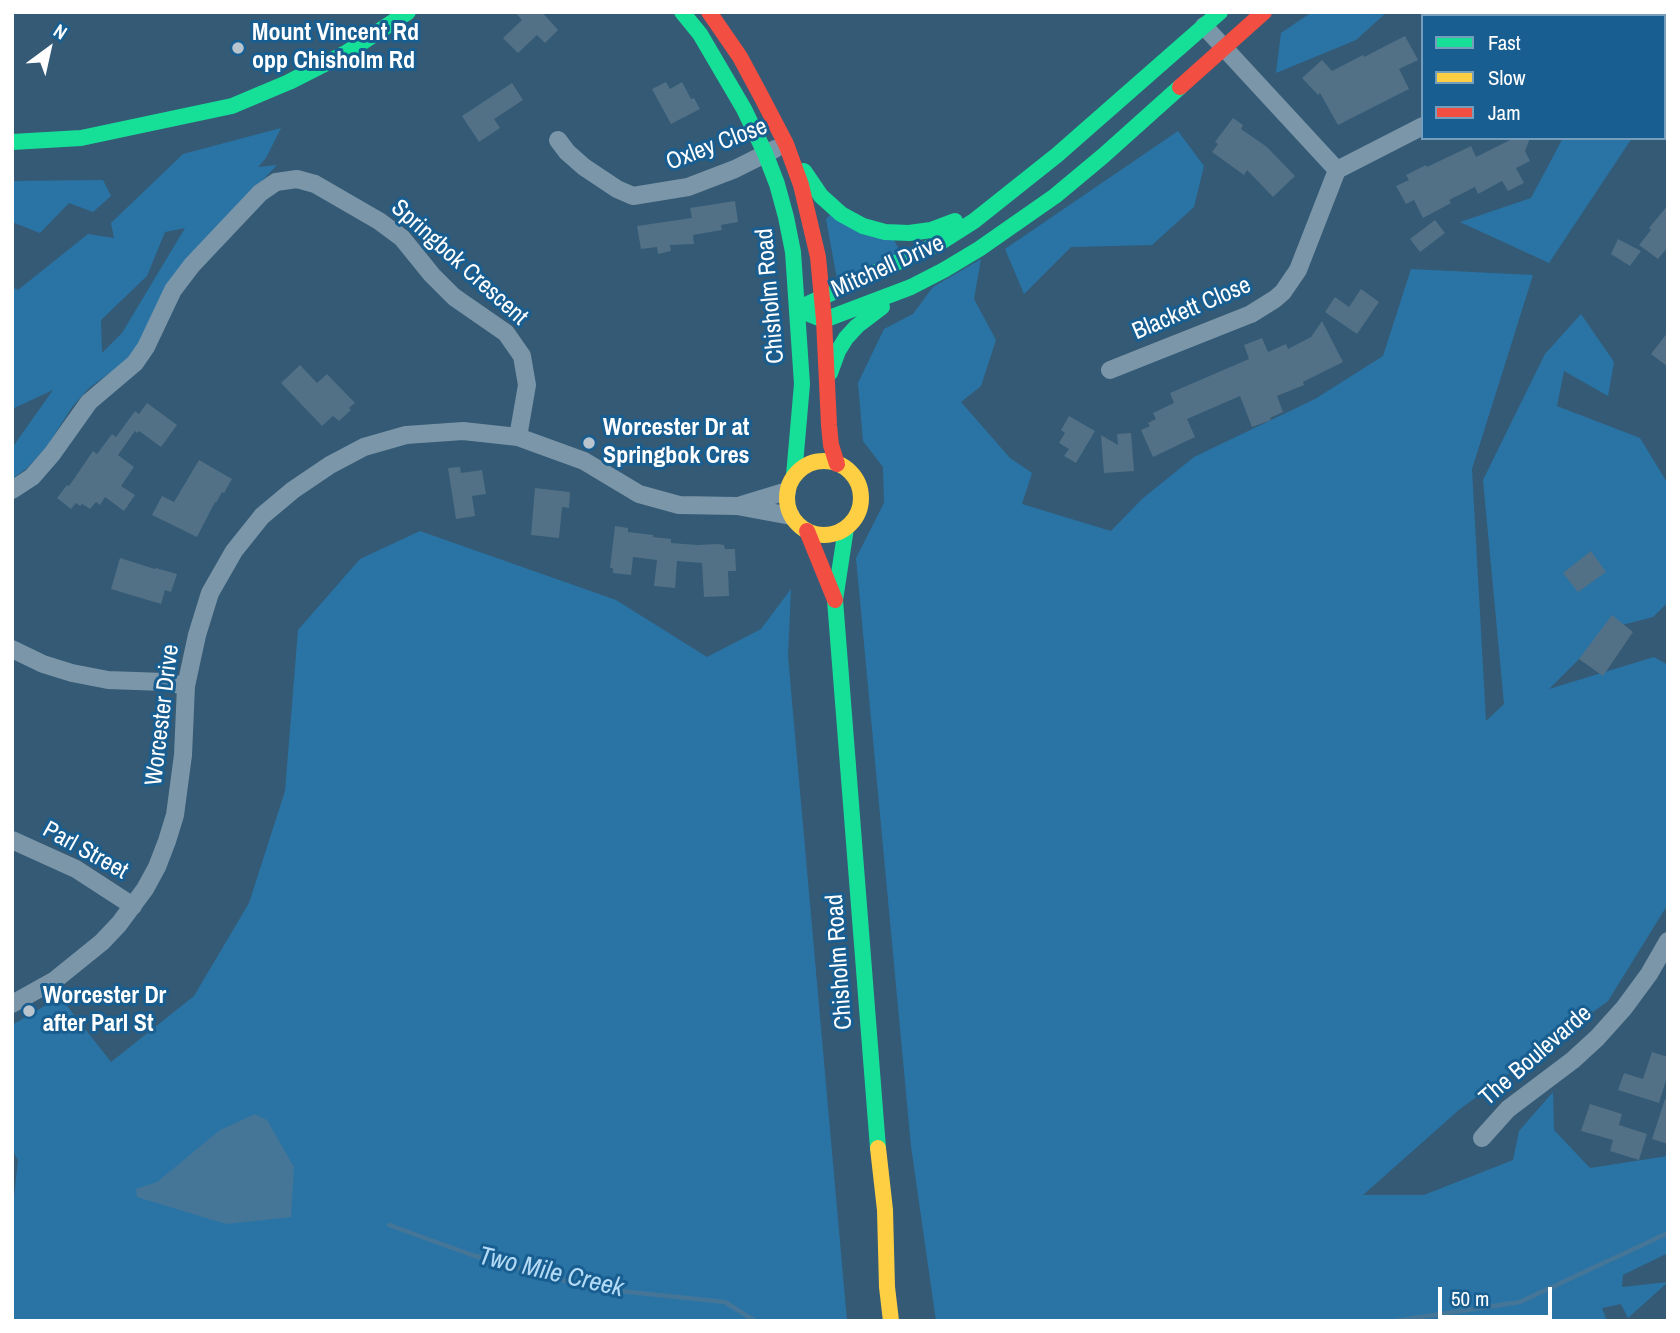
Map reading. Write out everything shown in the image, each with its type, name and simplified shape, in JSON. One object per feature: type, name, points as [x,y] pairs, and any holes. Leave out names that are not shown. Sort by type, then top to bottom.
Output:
[{"type":"main road","points":[[12,142],[81,138],[232,106],[289,82],[346,53],[408,12]]},
{"type":"main road","name":"Chisholm Road","points":[[682,12],[700,34],[744,109],[765,153],[786,217],[793,252],[802,406],[791,484]]},
{"type":"main road","name":"Mitchell Drive","points":[[797,309],[941,242],[974,221],[1077,138],[1220,12]]},
{"type":"main road","name":"Mitchell Drive","points":[[797,309],[824,320],[911,287],[979,249],[1055,195],[1102,156],[1264,12]]},
{"type":"main road","name":"Chisholm Road","points":[[718,15],[786,145],[802,185],[818,257],[829,425],[837,464]]},
{"type":"main road","points":[[786,145],[821,196],[841,214],[863,226],[885,232],[931,230],[1011,193]]},
{"type":"main road","points":[[827,384],[838,351],[846,338],[871,314],[911,287]]},
{"type":"main road","points":[[825,461],[837,464],[846,469],[858,484],[858,513],[846,528],[837,533],[827,535],[807,531],[791,516],[787,504],[791,484],[803,468],[813,463],[825,461]]},
{"type":"main road","name":"Chisholm Road","points":[[846,528],[835,600],[876,1131],[885,1210],[887,1287],[891,1321]]},
{"type":"main road","name":"Chisholm Road","points":[[807,531],[835,600]]},
{"type":"street","points":[[700,34],[718,15]]},
{"type":"street","points":[[1204,26],[1337,170],[1421,127]]},
{"type":"street","name":"Oxley Close","points":[[558,141],[584,167],[617,190],[633,196],[688,187],[786,145]]},
{"type":"street","name":"Blackett Close","points":[[1110,370],[1251,314],[1283,292],[1298,270],[1337,170]]},
{"type":"street","name":"Springbok Crescent","points":[[12,491],[32,477],[52,454],[89,402],[135,363],[146,347],[173,290],[192,265],[260,193],[276,182],[297,179],[315,184],[379,221],[402,238],[454,297],[506,334],[522,356],[527,385],[518,437]]},
{"type":"street","name":"Worcester Drive","points":[[12,1004],[55,980],[102,942],[133,906],[157,867],[175,816],[183,755],[186,686],[210,593],[234,551],[262,516],[293,490],[330,465],[364,447],[406,435],[463,431],[518,437],[584,461],[639,494],[680,505],[737,506],[791,516]]},
{"type":"street","name":"Worcester Drive","points":[[737,506],[791,484]]},
{"type":"street","points":[[12,649],[43,664],[72,673],[108,680],[164,682],[186,686]]},
{"type":"street","name":"Parl Street","points":[[12,840],[76,869],[133,906]]},
{"type":"street","name":"The Boulevarde","points":[[1482,1138],[1508,1110],[1597,1038],[1649,974],[1668,941]]},
{"type":"shaded area","points":[[1312,12],[1387,12],[1356,40],[1276,73],[1281,33]]},
{"type":"shaded area","points":[[281,128],[266,158],[258,167],[277,165],[174,275],[138,348],[125,362],[89,388],[72,407],[46,448],[12,479],[12,448],[53,390],[12,409],[12,287],[18,290],[88,234],[114,238],[111,223],[183,154]],"holes":[[[185,228],[122,333],[102,353],[101,320],[147,276],[165,232]]]},
{"type":"shaded area","points":[[1178,131],[1204,166],[1194,207],[1152,245],[1071,247],[1024,294],[1005,249]]},
{"type":"shaded area","points":[[1562,140],[1631,140],[1549,263],[1460,222],[1531,198]]},
{"type":"shaded area","points":[[103,180],[111,196],[93,212],[69,203],[40,233],[12,222],[12,181]]},
{"type":"shaded area","points":[[831,214],[894,240],[902,255],[837,279],[826,219]]},
{"type":"shaded area","points":[[981,259],[974,299],[996,340],[981,386],[961,402],[1010,458],[1032,473],[1022,504],[1111,531],[1142,499],[1194,457],[1315,399],[1383,356],[1411,269],[1533,275],[1472,469],[1486,721],[1504,704],[1483,480],[1545,354],[1581,314],[1614,362],[1608,396],[1564,371],[1557,406],[1640,438],[1668,484],[1668,602],[1653,617],[1610,628],[1549,689],[1654,657],[1668,665],[1668,904],[1608,1001],[1460,1109],[1363,1195],[1424,1195],[1513,1160],[1519,1131],[1553,1092],[1554,1130],[1590,1168],[1668,1156],[1668,1253],[1623,1275],[1622,1287],[1668,1282],[1628,1318],[1621,1304],[1602,1308],[1607,1321],[936,1321],[911,1146],[856,558],[884,503],[883,467],[863,441],[858,383],[884,329],[913,314],[933,287]]},
{"type":"shaded area","points":[[420,531],[616,600],[707,657],[761,629],[791,589],[788,656],[847,1321],[23,1321],[12,1318],[12,1216],[18,1160],[12,1150],[12,1025],[60,997],[111,1062],[194,996],[249,903],[285,791],[298,630],[360,559]]},
{"type":"shaded area","points":[[255,1114],[267,1120],[294,1167],[291,1217],[226,1224],[137,1197],[136,1189],[157,1182],[220,1130]]},
{"type":"building","points":[[515,12],[542,12],[558,30],[545,43],[537,35],[518,53],[503,38],[522,20]]},
{"type":"building","points":[[1405,36],[1418,60],[1399,69],[1409,89],[1338,125],[1320,93],[1318,95],[1302,78],[1322,60],[1332,71]]},
{"type":"building","points":[[666,82],[670,89],[682,82],[700,109],[671,124],[652,89]]},
{"type":"building","points":[[512,83],[523,100],[494,119],[500,128],[479,142],[462,116]]},
{"type":"building","points":[[1233,118],[1243,125],[1241,129],[1267,147],[1295,176],[1273,197],[1247,170],[1244,175],[1212,152],[1218,144],[1215,142]]},
{"type":"building","points":[[1510,140],[1529,140],[1525,151],[1530,161],[1516,168],[1524,183],[1508,191],[1502,181],[1478,194],[1475,187],[1449,200],[1451,203],[1423,218],[1414,200],[1406,204],[1396,186],[1409,180],[1406,175],[1471,146],[1476,157]]},
{"type":"building","points":[[735,201],[738,222],[721,225],[722,230],[693,235],[694,244],[670,245],[671,251],[658,254],[657,247],[641,249],[637,226],[692,218],[690,208]]},
{"type":"building","points":[[1668,205],[1668,247],[1658,259],[1639,245]]},
{"type":"building","points":[[1435,220],[1445,233],[1420,252],[1410,239]]},
{"type":"building","points":[[1618,239],[1641,251],[1630,266],[1611,254]]},
{"type":"building","points":[[1361,289],[1379,302],[1357,334],[1325,312],[1335,297],[1349,307]]},
{"type":"building","points":[[1322,321],[1343,362],[1303,382],[1304,385],[1277,396],[1283,412],[1252,427],[1240,396],[1187,419],[1195,437],[1153,457],[1141,430],[1156,419],[1153,413],[1174,403],[1170,393],[1249,359],[1244,345],[1262,338],[1268,352],[1286,344],[1288,349],[1311,337]]},
{"type":"building","points":[[1668,332],[1668,367],[1651,354]]},
{"type":"building","points":[[300,365],[317,383],[327,374],[355,403],[339,421],[333,416],[322,426],[281,383]]},
{"type":"building","points":[[147,403],[177,425],[161,447],[135,431],[118,455],[134,467],[121,486],[135,495],[124,511],[105,497],[100,505],[96,502],[90,509],[76,503],[71,509],[57,498],[67,485],[69,486],[93,451],[97,454],[112,434],[116,437],[135,411],[139,414]]},
{"type":"building","points":[[1069,416],[1095,431],[1076,463],[1064,456],[1069,449],[1059,443],[1065,433],[1061,430]]},
{"type":"building","points":[[1131,433],[1134,471],[1104,473],[1101,435],[1118,445],[1117,434]]},
{"type":"building","points":[[199,460],[232,479],[215,502],[197,537],[152,515],[162,496],[174,502]]},
{"type":"building","points":[[460,467],[461,473],[482,470],[486,494],[472,496],[475,516],[456,519],[448,468]]},
{"type":"building","points":[[535,488],[570,492],[569,508],[562,507],[559,538],[531,535]]},
{"type":"building","points":[[615,526],[628,528],[628,532],[671,539],[671,543],[718,544],[724,545],[725,549],[735,549],[736,571],[728,571],[729,596],[704,597],[702,563],[677,561],[675,588],[654,586],[657,560],[633,557],[631,575],[613,573],[613,568],[610,568]]},
{"type":"building","points":[[1591,551],[1606,572],[1578,592],[1563,573]]},
{"type":"building","points":[[120,558],[177,574],[171,592],[165,590],[161,604],[111,589]]},
{"type":"building","points":[[1612,615],[1633,632],[1603,676],[1579,659]]},
{"type":"building","points":[[1652,1052],[1668,1057],[1668,1074],[1659,1103],[1618,1090],[1624,1073],[1643,1079]]},
{"type":"building","points":[[1665,1099],[1668,1100],[1668,1144],[1652,1139]]},
{"type":"building","points":[[1590,1104],[1622,1114],[1619,1125],[1647,1134],[1639,1160],[1610,1151],[1613,1140],[1581,1131]]},
{"type":"waterway","name":"Two Mile Creek","points":[[389,1225],[472,1255],[591,1288],[725,1302],[755,1321]]},
{"type":"waterway","name":"Two Mile Creek","points":[[1395,1321],[1520,1302],[1668,1233]]},
{"type":"traffic: fast","points":[[12,142],[81,138],[232,106],[289,82],[346,53],[408,12]]},
{"type":"traffic: fast","points":[[682,12],[700,34],[744,109],[765,153],[786,217],[793,252],[802,384],[794,476]]},
{"type":"traffic: fast","points":[[797,309],[941,242],[974,221],[1057,155],[1220,12]]},
{"type":"traffic: fast","points":[[797,309],[824,320],[911,287],[944,270],[1055,196],[1180,87]]},
{"type":"traffic: fast","points":[[804,171],[821,196],[841,214],[863,226],[885,232],[909,233],[931,230],[955,221]]},
{"type":"traffic: fast","points":[[830,373],[846,338],[882,307]]},
{"type":"traffic: fast","points":[[846,528],[835,600],[878,1148]]},
{"type":"traffic: slow","points":[[824,461],[838,464],[850,472],[858,484],[861,498],[858,512],[850,524],[838,532],[824,535],[810,532],[798,524],[790,512],[787,498],[790,484],[798,472],[810,464],[824,461]]},
{"type":"traffic: slow","points":[[878,1148],[885,1210],[887,1287],[891,1321]]},
{"type":"traffic: jam","points":[[709,12],[740,57],[761,96],[786,144],[801,185],[818,257],[829,425],[837,464]]},
{"type":"traffic: jam","points":[[1180,87],[1264,12]]},
{"type":"traffic: jam","points":[[807,531],[835,600]]},
{"type":"place","name":"Mount Vincent Rd opp Chisholm Rd","points":[[238,48]]},
{"type":"place","name":"Worcester Dr at Springbok Cres","points":[[589,443]]},
{"type":"place","name":"Worcester Dr after Parl St","points":[[29,1011]]}]
